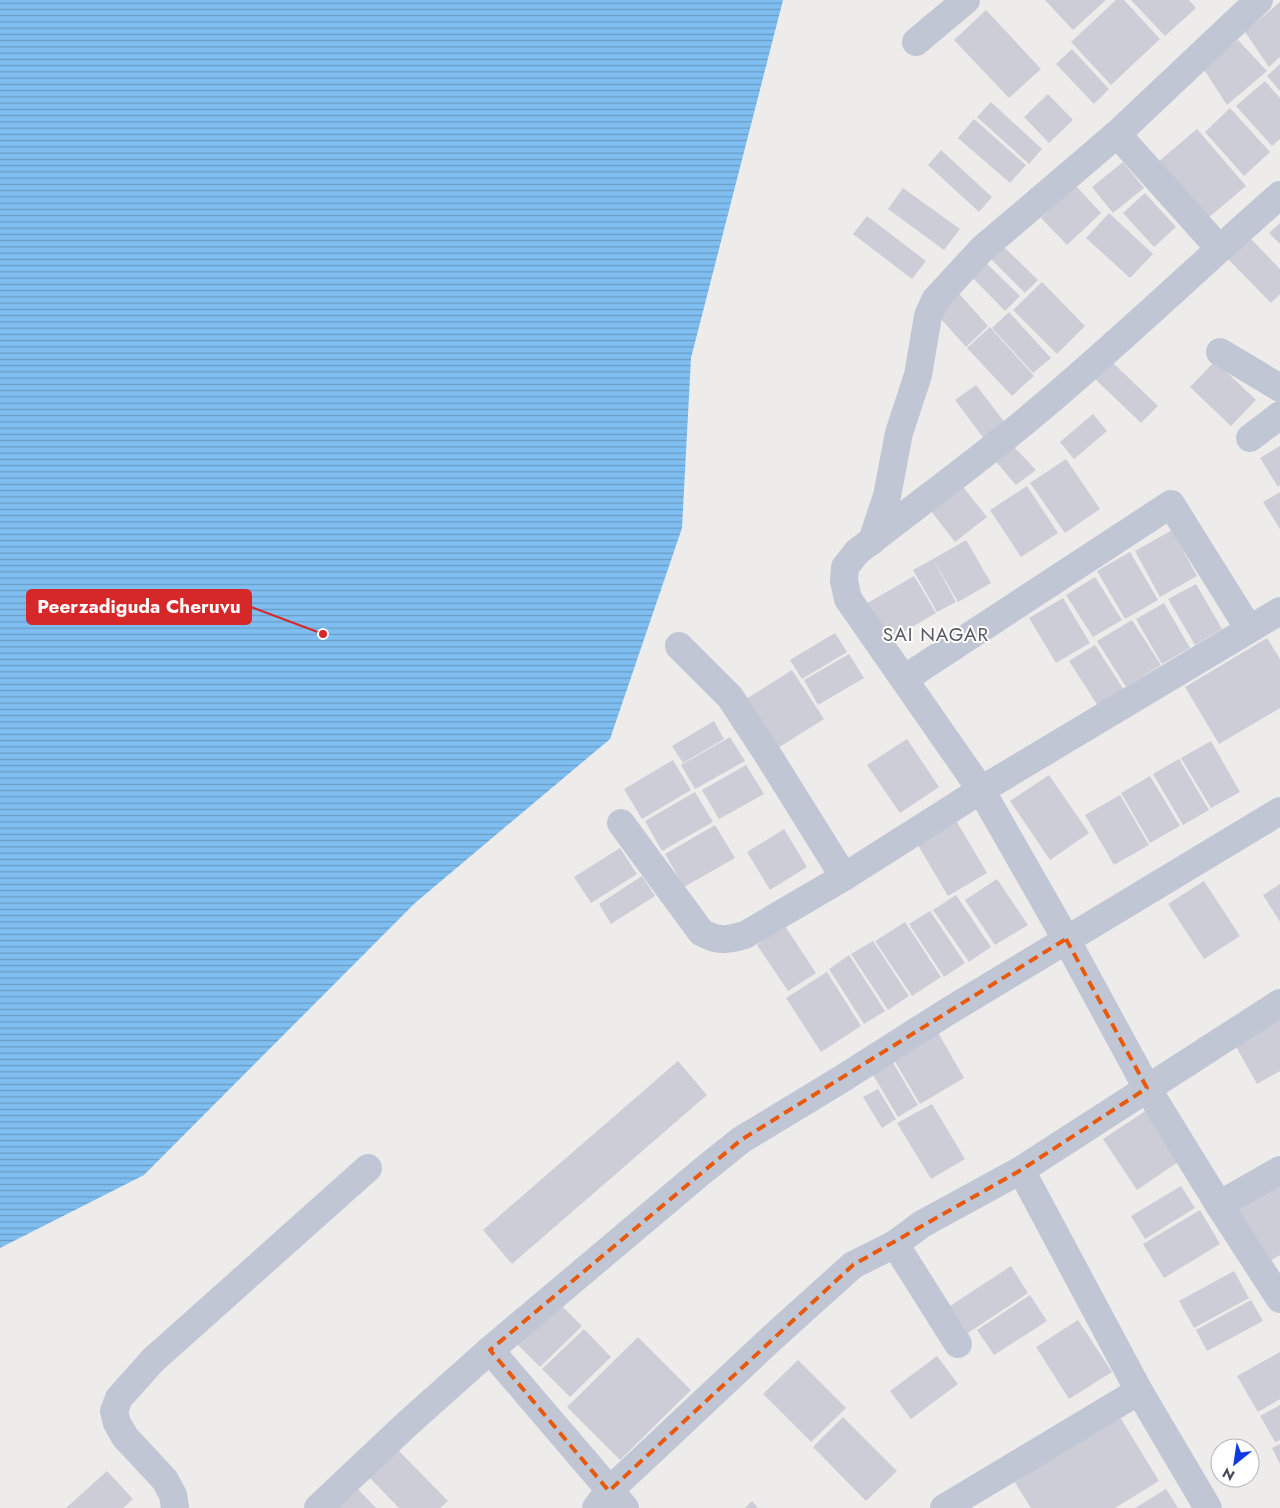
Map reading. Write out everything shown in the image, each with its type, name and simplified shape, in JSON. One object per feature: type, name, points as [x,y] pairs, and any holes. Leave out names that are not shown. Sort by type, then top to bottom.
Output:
[{"type":"street","points":[[916,42],[966,0]]},
{"type":"street","points":[[872,541],[887,496],[899,432],[918,375],[928,316],[935,300],[982,250],[1117,134],[1259,0]]},
{"type":"street","points":[[1117,134],[1219,248]]},
{"type":"street","points":[[1280,195],[1219,248],[1152,311],[1022,424],[857,552],[845,567],[844,581],[848,599],[981,790],[1148,1088],[1219,1205],[1280,1300]]},
{"type":"street","points":[[1220,352],[1280,388]]},
{"type":"street","points":[[1250,438],[1280,415]]},
{"type":"street","points":[[904,679],[1170,504],[1249,630]]},
{"type":"street","points":[[621,823],[701,932],[711,938],[728,940],[745,935],[844,877],[981,790],[1280,611]]},
{"type":"street","points":[[679,646],[730,697],[844,877]]},
{"type":"street","points":[[318,1508],[407,1424],[490,1350],[741,1140],[1066,939],[1280,811]]},
{"type":"street","points":[[490,1350],[610,1502],[773,1337],[853,1266],[895,1244],[922,1224],[1021,1170],[1280,1003]]},
{"type":"street","points":[[175,1508],[173,1495],[165,1480],[125,1437],[117,1423],[114,1411],[119,1398],[153,1360],[368,1168]]},
{"type":"street","points":[[1021,1170],[1139,1391],[1208,1508]]},
{"type":"street","points":[[1219,1205],[1280,1170]]},
{"type":"street","points":[[895,1244],[958,1344]]},
{"type":"street","points":[[944,1508],[1139,1391]]},
{"type":"highlighted area","points":[[1066,939],[1147,1088],[1021,1170],[853,1265],[609,1491],[490,1350],[741,1140]]},
{"type":"water","points":[[0,0],[783,0],[691,358],[682,528],[610,739],[415,903],[144,1175],[0,1248]]},
{"type":"building","points":[[1045,0],[1106,0],[1073,30]]},
{"type":"building","points":[[1116,0],[1124,0],[1160,39],[1111,85],[1071,42]]},
{"type":"building","points":[[1131,0],[1189,0],[1196,8],[1165,36]]},
{"type":"building","points":[[1280,2],[1280,57],[1269,67],[1245,32]]},
{"type":"building","points":[[986,10],[1041,69],[1009,98],[954,40]]},
{"type":"building","points":[[1238,40],[1267,71],[1227,105],[1203,68]]},
{"type":"building","points":[[1072,49],[1109,89],[1094,104],[1056,64]]},
{"type":"building","points":[[1280,64],[1280,91],[1267,76]]},
{"type":"building","points":[[1265,81],[1280,98],[1280,139],[1272,146],[1236,106]]},
{"type":"building","points":[[1048,94],[1073,120],[1049,143],[1024,117]]},
{"type":"building","points":[[991,102],[1042,149],[1029,164],[977,117]]},
{"type":"building","points":[[1230,108],[1270,152],[1244,176],[1205,132]]},
{"type":"building","points":[[974,119],[1026,165],[1010,183],[958,138]]},
{"type":"building","points":[[1197,129],[1246,186],[1201,224],[1152,167]]},
{"type":"building","points":[[941,150],[992,197],[979,212],[928,165]]},
{"type":"building","points":[[1123,162],[1144,188],[1113,213],[1092,187]]},
{"type":"building","points":[[1075,185],[1101,213],[1067,245],[1041,218]]},
{"type":"building","points":[[903,188],[960,229],[944,250],[888,209]]},
{"type":"building","points":[[1145,193],[1176,227],[1154,247],[1123,213]]},
{"type":"building","points":[[1109,213],[1153,254],[1130,278],[1086,238]]},
{"type":"building","points":[[867,216],[926,261],[912,279],[853,234]]},
{"type":"building","points":[[1280,223],[1280,244],[1269,233]]},
{"type":"building","points":[[1247,235],[1280,269],[1280,294],[1271,303],[1225,256]]},
{"type":"building","points":[[1002,245],[1038,280],[1025,293],[988,256]]},
{"type":"building","points":[[985,262],[1020,296],[1005,311],[970,275]]},
{"type":"building","points":[[1042,282],[1085,326],[1057,354],[1013,310]]},
{"type":"building","points":[[954,288],[988,326],[966,347],[933,310]]},
{"type":"building","points":[[1009,312],[1051,358],[1033,373],[992,328]]},
{"type":"building","points":[[990,327],[1034,376],[1012,396],[967,348]]},
{"type":"building","points":[[1111,361],[1158,406],[1141,423],[1094,378]]},
{"type":"building","points":[[1215,361],[1256,400],[1231,426],[1190,387]]},
{"type":"building","points":[[976,385],[1006,424],[985,440],[955,400]]},
{"type":"building","points":[[1093,414],[1107,431],[1074,459],[1060,442]]},
{"type":"building","points":[[1280,446],[1280,485],[1278,487],[1260,458]]},
{"type":"building","points":[[1015,448],[1036,470],[1016,485],[992,457]]},
{"type":"building","points":[[1066,459],[1100,509],[1065,533],[1030,483]]},
{"type":"building","points":[[959,482],[987,517],[955,542],[927,506]]},
{"type":"building","points":[[1027,486],[1058,533],[1021,557],[990,510]]},
{"type":"building","points":[[1280,492],[1280,529],[1263,502]]},
{"type":"building","points":[[1172,530],[1197,576],[1160,597],[1135,551]]},
{"type":"building","points":[[966,540],[991,583],[958,602],[933,559]]},
{"type":"building","points":[[1130,552],[1158,600],[1125,619],[1097,571]]},
{"type":"building","points":[[933,559],[956,602],[937,612],[913,570]]},
{"type":"building","points":[[914,576],[936,613],[886,642],[864,605]]},
{"type":"building","points":[[1095,577],[1122,620],[1093,637],[1066,595]]},
{"type":"building","points":[[1196,584],[1222,629],[1195,645],[1168,599]]},
{"type":"building","points":[[1063,598],[1090,643],[1056,663],[1029,618]]},
{"type":"building","points":[[1164,603],[1190,648],[1162,664],[1136,619]]},
{"type":"building","points":[[1132,620],[1161,665],[1126,687],[1097,641]]},
{"type":"building","points":[[835,633],[847,652],[802,679],[790,660]]},
{"type":"building","points":[[1267,638],[1280,659],[1280,708],[1219,744],[1185,687]]},
{"type":"building","points":[[1095,645],[1124,690],[1098,706],[1069,661]]},
{"type":"building","points":[[849,654],[864,678],[818,705],[804,680]]},
{"type":"building","points":[[792,670],[824,719],[778,748],[746,699]]},
{"type":"building","points":[[714,721],[724,739],[683,763],[672,746]]},
{"type":"building","points":[[730,737],[745,761],[695,789],[681,765]]},
{"type":"building","points":[[907,739],[939,787],[900,813],[867,765]]},
{"type":"building","points":[[1211,741],[1240,792],[1211,808],[1181,758]]},
{"type":"building","points":[[1179,759],[1209,810],[1183,825],[1153,774]]},
{"type":"building","points":[[673,760],[691,790],[642,819],[624,789]]},
{"type":"building","points":[[746,765],[764,794],[719,819],[702,790]]},
{"type":"building","points":[[1049,775],[1089,833],[1050,860],[1010,801]]},
{"type":"building","points":[[1150,776],[1180,826],[1150,843],[1121,793]]},
{"type":"building","points":[[695,792],[713,822],[662,851],[645,821]]},
{"type":"building","points":[[1120,795],[1149,845],[1114,865],[1085,815]]},
{"type":"building","points":[[951,812],[987,873],[948,896],[912,835]]},
{"type":"building","points":[[715,825],[735,858],[684,887],[665,854]]},
{"type":"building","points":[[784,829],[807,867],[770,890],[747,852]]},
{"type":"building","points":[[620,848],[637,874],[591,903],[574,877]]},
{"type":"building","points":[[642,876],[655,896],[611,924],[599,904]]},
{"type":"building","points":[[997,879],[1028,925],[995,945],[965,900]]},
{"type":"building","points":[[1204,881],[1240,936],[1204,959],[1168,904]]},
{"type":"building","points":[[1280,884],[1280,922],[1263,895]]},
{"type":"building","points":[[956,895],[991,947],[969,962],[933,910]]},
{"type":"building","points":[[930,911],[965,963],[944,977],[909,924]]},
{"type":"building","points":[[905,922],[941,977],[912,996],[875,941]]},
{"type":"building","points":[[785,926],[816,973],[788,991],[757,945]]},
{"type":"building","points":[[873,941],[909,996],[888,1010],[851,954]]},
{"type":"building","points":[[849,955],[885,1011],[864,1024],[829,969]]},
{"type":"building","points":[[827,972],[861,1026],[821,1052],[786,998]]},
{"type":"building","points":[[1280,1009],[1280,1071],[1257,1084],[1230,1036]]},
{"type":"building","points":[[936,1029],[964,1078],[920,1104],[891,1055]]},
{"type":"building","points":[[678,1061],[707,1095],[512,1264],[483,1230]]},
{"type":"building","points":[[892,1061],[918,1105],[898,1117],[872,1073]]},
{"type":"building","points":[[878,1089],[896,1119],[882,1128],[863,1097]]},
{"type":"building","points":[[932,1104],[965,1159],[931,1179],[897,1123]]},
{"type":"building","points":[[1147,1110],[1181,1160],[1137,1190],[1103,1139]]},
{"type":"building","points":[[1280,1178],[1280,1255],[1270,1261],[1235,1207]]},
{"type":"building","points":[[1181,1186],[1195,1208],[1145,1239],[1131,1216]]},
{"type":"building","points":[[1200,1210],[1220,1244],[1164,1278],[1143,1244]]},
{"type":"building","points":[[1011,1266],[1028,1293],[968,1333],[950,1306]]},
{"type":"building","points":[[1234,1271],[1249,1298],[1194,1328],[1179,1301]]},
{"type":"building","points":[[1030,1295],[1047,1321],[994,1355],[977,1330]]},
{"type":"building","points":[[555,1299],[582,1326],[540,1367],[513,1340]]},
{"type":"building","points":[[1251,1300],[1263,1321],[1207,1351],[1196,1330]]},
{"type":"building","points":[[1078,1320],[1112,1372],[1069,1399],[1036,1347]]},
{"type":"building","points":[[584,1329],[611,1357],[570,1397],[542,1369]]},
{"type":"building","points":[[638,1337],[691,1390],[620,1460],[567,1407]]},
{"type":"building","points":[[1280,1352],[1280,1399],[1258,1412],[1237,1376]]},
{"type":"building","points":[[937,1356],[958,1384],[911,1419],[890,1391]]},
{"type":"building","points":[[798,1360],[846,1408],[811,1442],[763,1394]]},
{"type":"building","points":[[1280,1405],[1280,1440],[1275,1442],[1260,1416]]},
{"type":"building","points":[[1115,1409],[1159,1481],[1115,1508],[1031,1508],[1009,1473]]},
{"type":"building","points":[[843,1417],[897,1471],[866,1501],[813,1447]]},
{"type":"building","points":[[1280,1444],[1280,1464],[1272,1448]]},
{"type":"building","points":[[394,1446],[448,1501],[440,1508],[399,1508],[366,1474]]},
{"type":"building","points":[[107,1471],[133,1499],[123,1508],[66,1508]]},
{"type":"building","points":[[352,1483],[376,1508],[326,1508]]},
{"type":"building","points":[[1166,1489],[1178,1508],[1135,1508]]},
{"type":"building","points":[[752,1501],[758,1508],[745,1508]]},
{"type":"place","name":"Peerzadiguda Cheruvu","points":[[323,634]]},
{"type":"district","name":"SAI NAGAR","points":[[936,634]]}]
